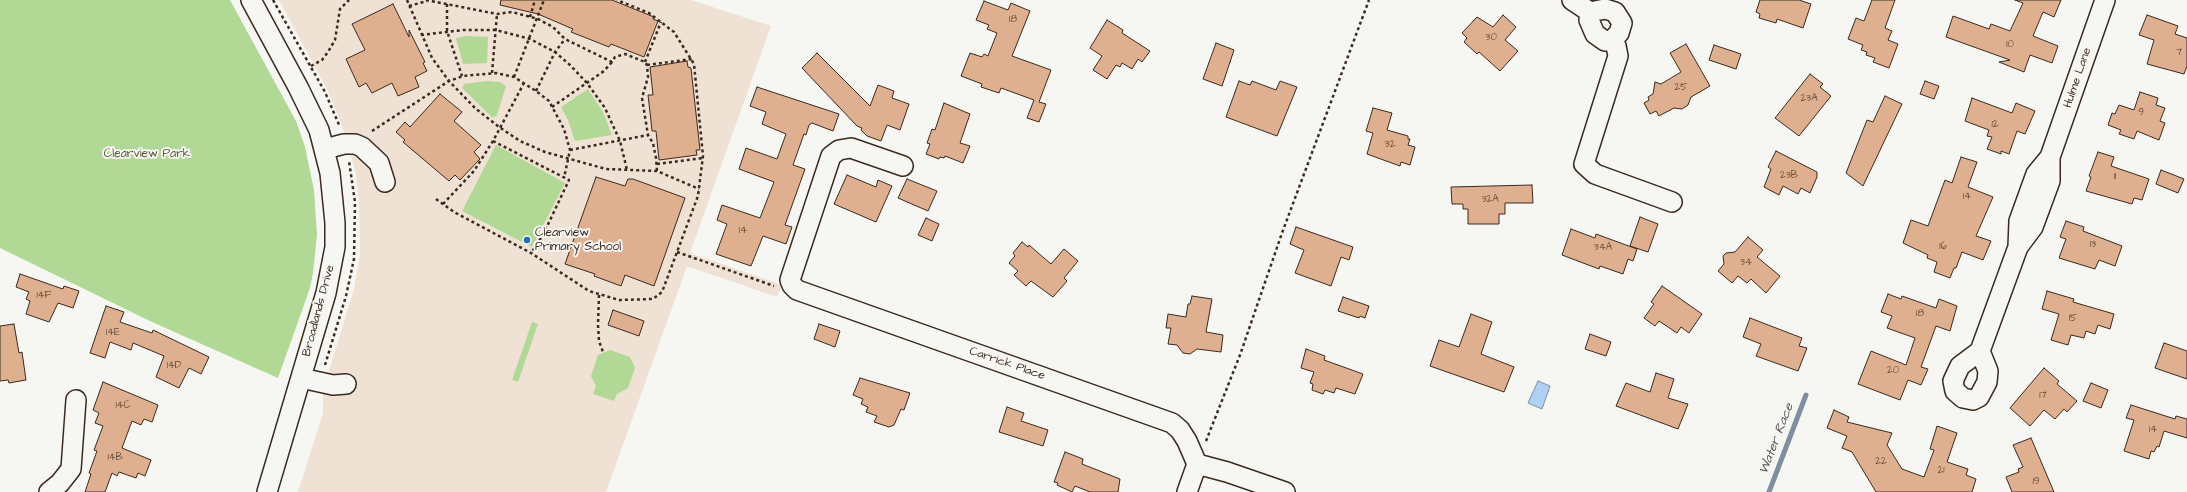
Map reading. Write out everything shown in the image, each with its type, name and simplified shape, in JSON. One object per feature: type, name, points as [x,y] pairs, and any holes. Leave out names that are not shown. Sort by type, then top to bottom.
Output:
[{"type":"street","name":"Broadlands Drive","points":[[251,0],[309,108],[325,149],[334,198],[335,247],[326,293],[267,492]]},
{"type":"street","points":[[1572,0],[1590,12],[1605,9],[1615,12],[1620,17],[1622,29],[1612,40],[1605,41],[1595,34],[1590,24],[1590,12]]},
{"type":"street","name":"Hulme Lane","points":[[1980,351],[2018,246],[2033,227],[2050,181],[2050,157],[2105,0]]},
{"type":"street","points":[[1612,40],[1616,46],[1618,56],[1584,164],[1595,174],[1672,202]]},
{"type":"street","points":[[325,149],[344,144],[355,144],[362,147],[379,163],[385,182]]},
{"type":"street","points":[[794,288],[790,280],[792,272],[832,156],[838,150],[851,148],[903,166]]},
{"type":"street","name":"Carrick Place","points":[[794,288],[1172,423],[1180,430],[1188,441],[1197,464]]},
{"type":"street","points":[[301,378],[333,385],[346,384]]},
{"type":"street","points":[[49,492],[60,483],[71,470],[76,400]]},
{"type":"street","points":[[1187,492],[1197,464],[1285,492]]},
{"type":"path","points":[[407,0],[421,36],[432,58],[449,81],[475,108],[520,141],[569,160],[606,169],[656,171],[699,189]]},
{"type":"path","points":[[530,17],[535,0]]},
{"type":"path","points":[[514,77],[538,19],[544,0]]},
{"type":"path","points":[[436,199],[442,204],[531,253],[589,291],[619,300],[653,299],[662,292],[699,189],[703,158],[702,129],[694,64],[674,32],[649,13],[617,0]]},
{"type":"path","points":[[1197,464],[1240,355],[1282,233],[1369,0]]},
{"type":"path","points":[[311,66],[325,57],[333,45],[338,15],[347,1]]},
{"type":"path","points":[[409,6],[426,1],[497,14],[512,12],[538,19],[553,27],[565,39],[612,62]]},
{"type":"path","points":[[447,4],[447,32],[462,76]]},
{"type":"path","points":[[492,73],[497,14]]},
{"type":"path","points":[[645,62],[661,22]]},
{"type":"path","points":[[421,36],[447,32],[496,30],[530,39],[555,52],[570,64],[587,83],[605,108],[620,140],[627,170]]},
{"type":"path","points":[[536,91],[555,52],[565,39]]},
{"type":"path","points":[[552,107],[604,71],[615,57],[625,54],[645,62],[647,65],[648,77],[642,98],[648,135],[653,143],[657,164],[656,171]]},
{"type":"path","points":[[647,65],[692,59]]},
{"type":"path","points":[[372,131],[449,81],[462,76],[492,73],[514,77],[536,91],[552,107],[564,128],[570,150],[564,178]]},
{"type":"path","points":[[442,204],[474,172],[494,141],[524,83]]},
{"type":"path","points":[[570,150],[648,135]]},
{"type":"path","points":[[494,141],[569,180],[555,213],[531,253]]},
{"type":"path","points":[[657,164],[703,158]]},
{"type":"path","points":[[676,252],[778,288],[794,288]]},
{"type":"path","points":[[600,295],[598,330],[599,341],[603,352]]},
{"type":"shaded area","name":"Clearview Primary School","points":[[279,0],[691,0],[771,26],[690,253],[782,285],[777,297],[687,266],[606,492],[298,492],[323,413],[323,391],[354,289],[360,254],[359,200],[355,169],[341,123],[327,89]]},
{"type":"green space","name":"Clearview Park","points":[[0,0],[230,0],[296,121],[305,147],[314,190],[317,235],[313,273],[310,288],[278,378],[152,322],[0,248]]},
{"type":"green space","points":[[466,36],[488,37],[487,63],[463,64],[456,38]]},
{"type":"green space","points":[[486,81],[500,82],[506,86],[497,115],[493,118],[462,88],[464,84]]},
{"type":"green space","points":[[588,89],[603,112],[612,135],[575,141],[568,120],[561,107]]},
{"type":"green space","points":[[496,145],[565,183],[532,247],[462,211]]},
{"type":"green space","points":[[532,322],[538,324],[518,382],[512,380]]},
{"type":"green space","points":[[610,350],[630,357],[635,368],[628,388],[617,394],[614,401],[593,394],[596,386],[591,376],[598,355]]},
{"type":"water","points":[[1538,381],[1550,386],[1542,409],[1528,403]]},
{"type":"building","points":[[501,0],[612,0],[654,17],[653,19],[658,21],[644,57],[611,44],[609,47],[571,32],[573,29],[538,14],[500,5]]},
{"type":"building","points":[[1760,0],[1799,0],[1811,4],[1803,28],[1777,19],[1776,23],[1759,18],[1760,14],[1756,12]]},
{"type":"building","points":[[1872,0],[1895,0],[1885,28],[1892,31],[1888,40],[1898,44],[1889,68],[1873,62],[1875,58],[1866,55],[1867,52],[1861,50],[1863,45],[1848,39],[1856,18],[1864,21]]},
{"type":"building","points":[[2015,0],[2061,0],[2054,17],[2043,12],[2033,36],[2058,46],[2052,63],[2030,55],[2024,72],[1999,62],[2010,60],[1946,37],[1953,16],[1989,29],[1991,24],[2010,31],[2023,3]]},
{"type":"building","points":[[984,1],[1008,10],[1011,3],[1030,11],[1012,56],[1051,70],[1039,102],[1046,104],[1039,122],[1027,118],[1034,100],[1001,88],[999,93],[981,87],[982,84],[961,76],[970,53],[982,57],[984,54],[988,56],[997,33],[987,29],[989,25],[976,20]]},
{"type":"building","points":[[393,4],[409,37],[409,30],[425,62],[423,63],[427,71],[415,77],[419,87],[398,96],[392,83],[372,93],[366,83],[359,87],[346,59],[365,50],[352,24]]},
{"type":"building","points":[[1503,15],[1516,27],[1505,40],[1518,51],[1500,71],[1479,52],[1477,54],[1464,42],[1467,38],[1462,33],[1477,17],[1493,27]]},
{"type":"building","points":[[2147,15],[2178,26],[2175,34],[2187,38],[2187,66],[2184,74],[2147,64],[2154,40],[2139,35]]},
{"type":"building","points":[[1107,20],[1123,30],[1122,33],[1150,51],[1142,62],[1138,59],[1132,69],[1122,63],[1120,67],[1116,65],[1107,79],[1093,70],[1102,56],[1090,48]]},
{"type":"building","points":[[1216,43],[1234,50],[1222,86],[1203,79]]},
{"type":"building","points":[[1686,44],[1710,86],[1691,97],[1688,105],[1682,109],[1674,108],[1659,116],[1656,111],[1650,114],[1644,103],[1649,100],[1648,97],[1653,94],[1655,82],[1661,84],[1681,72],[1670,53]]},
{"type":"building","points":[[1714,45],[1741,54],[1736,69],[1709,60]]},
{"type":"building","points":[[817,53],[870,106],[878,85],[894,91],[892,98],[909,104],[900,130],[887,125],[881,141],[867,136],[861,130],[862,128],[857,126],[802,68]]},
{"type":"building","points":[[687,61],[688,67],[691,68],[700,150],[696,150],[697,155],[659,160],[656,131],[652,131],[648,95],[653,95],[650,67]]},
{"type":"building","points":[[1810,74],[1823,84],[1820,87],[1831,96],[1799,136],[1775,118]]},
{"type":"building","points":[[1239,81],[1250,85],[1252,81],[1276,90],[1280,81],[1297,87],[1277,136],[1226,117]]},
{"type":"building","points":[[1925,81],[1939,86],[1934,99],[1920,94]]},
{"type":"building","points":[[757,87],[839,114],[833,131],[812,123],[809,125],[806,135],[804,134],[793,165],[805,169],[785,225],[792,227],[786,244],[763,236],[751,266],[716,254],[727,224],[717,220],[722,205],[760,218],[774,182],[739,169],[746,148],[777,159],[786,134],[762,124],[766,112],[750,106]]},
{"type":"building","points":[[2140,92],[2158,98],[2156,105],[2165,108],[2160,121],[2165,123],[2159,140],[2137,131],[2134,139],[2119,134],[2121,130],[2108,125],[2112,113],[2115,114],[2119,105],[2134,110]]},
{"type":"building","points":[[440,94],[462,112],[454,121],[481,145],[474,152],[480,159],[460,180],[455,175],[449,181],[403,142],[405,140],[396,132],[405,122],[410,127]]},
{"type":"building","points":[[1885,96],[1902,104],[1863,186],[1846,173],[1867,120],[1873,122]]},
{"type":"building","points":[[1972,98],[2012,113],[2016,103],[2035,111],[2025,134],[2017,131],[2009,154],[2001,151],[2001,154],[1987,149],[1992,137],[1987,136],[1989,130],[1965,121]]},
{"type":"building","points":[[944,103],[970,114],[960,143],[970,146],[963,163],[945,156],[944,158],[940,157],[939,159],[926,154],[930,144],[927,143],[932,129],[935,130]]},
{"type":"building","points":[[1373,108],[1392,113],[1387,130],[1408,136],[1408,139],[1410,139],[1408,145],[1415,147],[1410,165],[1401,162],[1400,166],[1367,154],[1373,133],[1366,131]]},
{"type":"building","points":[[1776,151],[1817,172],[1817,177],[1810,193],[1801,188],[1798,194],[1783,186],[1779,195],[1764,187],[1771,169],[1768,167]]},
{"type":"building","points":[[2098,152],[2114,157],[2111,166],[2149,179],[2142,200],[2134,198],[2132,204],[2086,191],[2091,177],[2089,176]]},
{"type":"building","points":[[1961,157],[1977,162],[1968,187],[1993,197],[1976,236],[1991,241],[1983,260],[1962,252],[1956,268],[1954,268],[1950,278],[1934,272],[1937,262],[1927,258],[1928,255],[1903,243],[1911,220],[1928,226],[1945,180],[1952,183]]},
{"type":"building","points":[[2161,170],[2184,179],[2178,193],[2156,184]]},
{"type":"building","points":[[847,175],[876,187],[878,180],[892,186],[876,222],[834,204]]},
{"type":"building","points":[[596,177],[625,186],[628,179],[633,179],[685,198],[654,286],[625,275],[621,286],[594,276],[595,274],[565,264]]},
{"type":"building","points":[[907,179],[937,191],[928,211],[898,198]]},
{"type":"building","points":[[1532,185],[1533,203],[1505,203],[1505,214],[1499,214],[1499,224],[1468,224],[1468,209],[1463,209],[1463,204],[1452,204],[1451,187]]},
{"type":"building","points":[[1640,217],[1658,224],[1648,252],[1630,246]]},
{"type":"building","points":[[926,218],[939,224],[932,241],[918,235]]},
{"type":"building","points":[[2066,221],[2084,227],[2083,231],[2122,246],[2115,266],[2099,260],[2095,269],[2059,258],[2066,239],[2060,237]]},
{"type":"building","points":[[1296,227],[1353,247],[1349,260],[1341,257],[1331,286],[1295,273],[1304,250],[1290,244]]},
{"type":"building","points":[[1571,229],[1595,238],[1596,234],[1637,249],[1633,261],[1628,259],[1623,274],[1600,266],[1599,269],[1562,255]]},
{"type":"building","points":[[1748,237],[1763,250],[1757,257],[1780,276],[1766,293],[1751,279],[1747,283],[1738,276],[1732,283],[1718,271],[1724,264],[1723,256],[1726,253],[1735,252]]},
{"type":"building","points":[[1022,242],[1028,247],[1029,245],[1051,264],[1064,249],[1078,261],[1064,278],[1067,281],[1053,297],[1031,281],[1026,286],[1014,275],[1018,271],[1009,263],[1015,256],[1013,253]]},
{"type":"building","points":[[20,274],[63,289],[64,286],[79,291],[73,308],[58,303],[49,322],[26,314],[30,301],[26,299],[29,292],[16,287]]},
{"type":"building","points":[[1662,286],[1702,314],[1689,333],[1681,327],[1677,333],[1659,321],[1655,326],[1644,318],[1654,304],[1651,302]]},
{"type":"building","points":[[2047,291],[2074,299],[2073,302],[2114,314],[2110,329],[2098,325],[2095,334],[2086,331],[2084,338],[2071,335],[2068,345],[2051,340],[2059,314],[2042,309]]},
{"type":"building","points":[[1888,294],[1901,299],[1902,296],[1936,308],[1939,299],[1957,306],[1950,331],[1936,326],[1921,367],[1928,369],[1921,385],[1908,380],[1900,400],[1858,384],[1871,351],[1906,365],[1915,338],[1887,328],[1892,316],[1881,312]]},
{"type":"building","points":[[1192,296],[1212,299],[1206,332],[1223,335],[1221,352],[1197,349],[1190,354],[1183,353],[1177,345],[1168,344],[1171,328],[1166,328],[1168,314],[1186,317],[1188,304],[1190,304]]},
{"type":"building","points":[[1343,297],[1369,306],[1365,318],[1360,316],[1359,318],[1338,311]]},
{"type":"building","points":[[106,306],[124,312],[120,322],[152,333],[153,330],[209,357],[201,374],[189,368],[179,388],[156,377],[164,356],[133,343],[131,350],[110,342],[105,358],[90,353]]},
{"type":"building","points":[[613,310],[644,321],[639,336],[608,325]]},
{"type":"building","points":[[1471,314],[1492,322],[1481,354],[1514,367],[1504,392],[1430,366],[1439,340],[1459,347]]},
{"type":"building","points":[[1750,318],[1802,338],[1799,346],[1807,348],[1798,371],[1756,356],[1761,344],[1743,337]]},
{"type":"building","points":[[14,324],[19,353],[22,352],[26,380],[9,383],[8,380],[0,381],[0,326]]},
{"type":"building","points":[[819,324],[840,331],[835,347],[814,339]]},
{"type":"building","points":[[1590,334],[1611,342],[1606,356],[1585,349]]},
{"type":"building","points":[[2164,343],[2187,351],[2187,379],[2155,368]]},
{"type":"building","points":[[1306,349],[1325,356],[1324,360],[1363,374],[1355,394],[1336,388],[1334,393],[1325,390],[1323,394],[1312,390],[1313,384],[1310,383],[1314,372],[1301,368]]},
{"type":"building","points":[[2044,368],[2059,381],[2057,384],[2077,401],[2067,412],[2064,409],[2055,419],[2044,410],[2030,426],[2010,408]]},
{"type":"building","points":[[1656,373],[1674,379],[1668,398],[1688,404],[1678,429],[1616,406],[1626,383],[1650,392]]},
{"type":"building","points":[[860,378],[910,393],[904,410],[901,409],[894,425],[889,427],[874,422],[877,416],[866,412],[868,407],[861,404],[863,399],[853,395]]},
{"type":"building","points":[[103,382],[158,405],[152,422],[144,419],[141,425],[132,421],[122,448],[151,460],[145,476],[138,473],[136,478],[119,472],[117,476],[112,473],[105,492],[85,492],[91,474],[89,473],[97,451],[94,450],[103,426],[95,423],[99,413],[93,410]]},
{"type":"building","points":[[2091,383],[2108,390],[2101,408],[2083,401]]},
{"type":"building","points":[[2131,405],[2175,419],[2176,416],[2187,419],[2187,438],[2164,431],[2159,447],[2157,446],[2154,452],[2151,451],[2149,459],[2124,451],[2134,420],[2126,418]]},
{"type":"building","points":[[1007,407],[1024,413],[1021,421],[1048,430],[1043,446],[999,432]]},
{"type":"building","points":[[1834,410],[1849,417],[1847,422],[1892,433],[1887,445],[1902,469],[1924,477],[1934,450],[1930,449],[1937,426],[1957,433],[1947,462],[1968,469],[1966,475],[1976,479],[1972,492],[1876,492],[1852,452],[1842,448],[1847,436],[1827,428]]},
{"type":"building","points":[[2031,438],[2054,492],[2012,492],[2006,477],[2019,472],[2018,469],[2023,467],[2013,445]]},
{"type":"building","points":[[1065,452],[1083,459],[1082,464],[1120,479],[1118,492],[1090,492],[1075,486],[1072,492],[1057,485],[1058,483],[1054,482]]},
{"type":"waterway","name":"Water Race","points":[[1769,492],[1806,395]]},
{"type":"place","name":"Clearview Primary School","points":[[527,240]]}]
